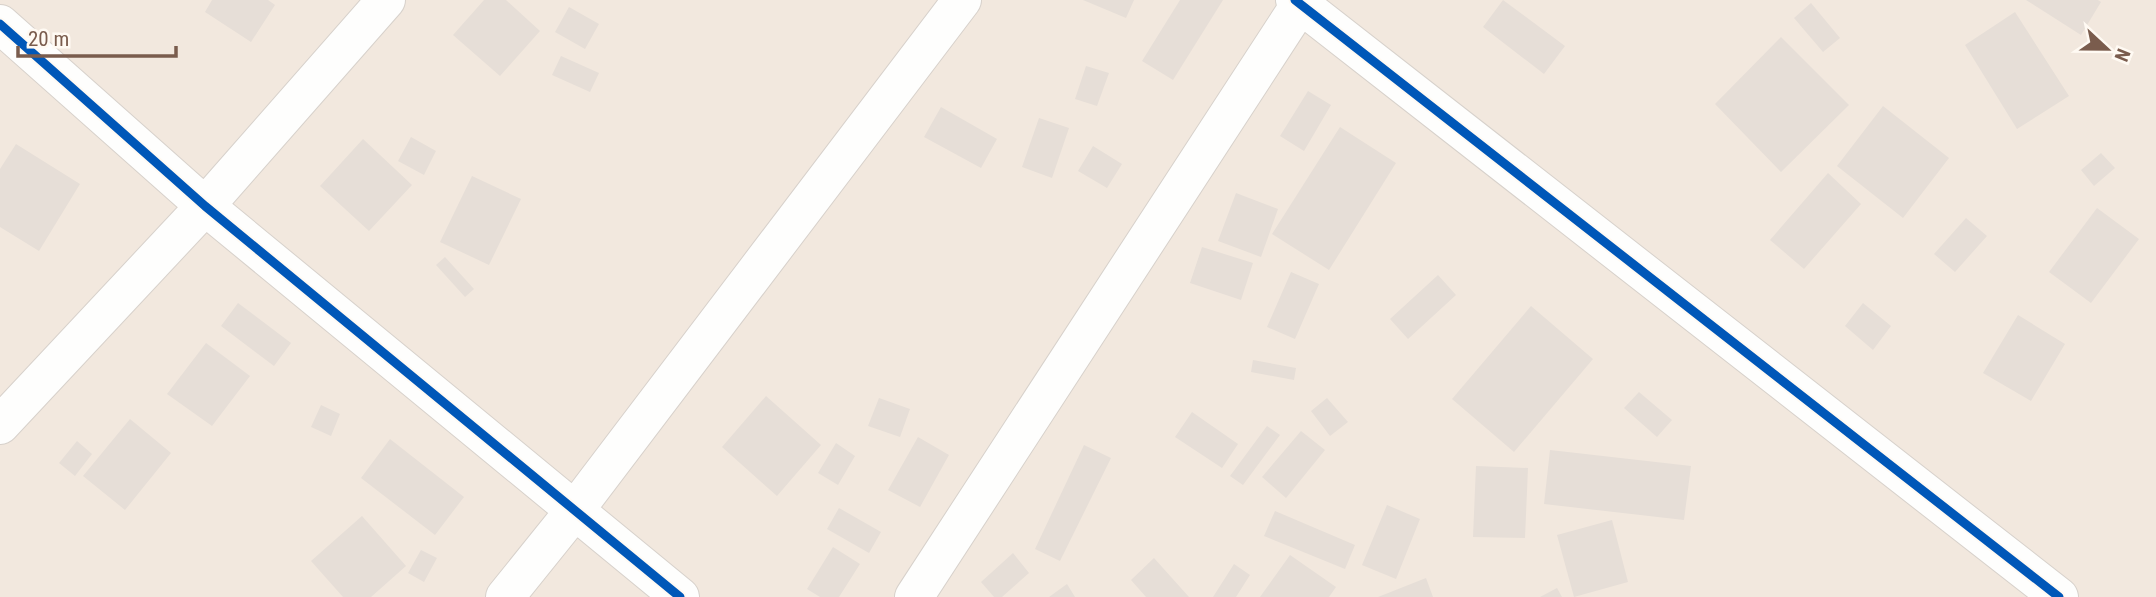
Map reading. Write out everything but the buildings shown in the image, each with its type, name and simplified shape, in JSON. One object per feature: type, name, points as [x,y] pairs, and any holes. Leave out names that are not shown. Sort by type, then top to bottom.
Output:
[{"type":"street","points":[[0,425],[205,206],[386,0]]},
{"type":"street","points":[[505,597],[575,510],[962,0]]},
{"type":"street","points":[[914,597],[1299,2],[2059,597]]},
{"type":"street","points":[[0,23],[205,206],[680,597]]},
{"type":"shaded area","points":[[0,0],[2156,0],[2156,597],[0,597]]},
{"type":"cycle path","points":[[1295,0],[2059,597]]},
{"type":"cycle path","points":[[0,24],[205,206],[680,597]]}]
